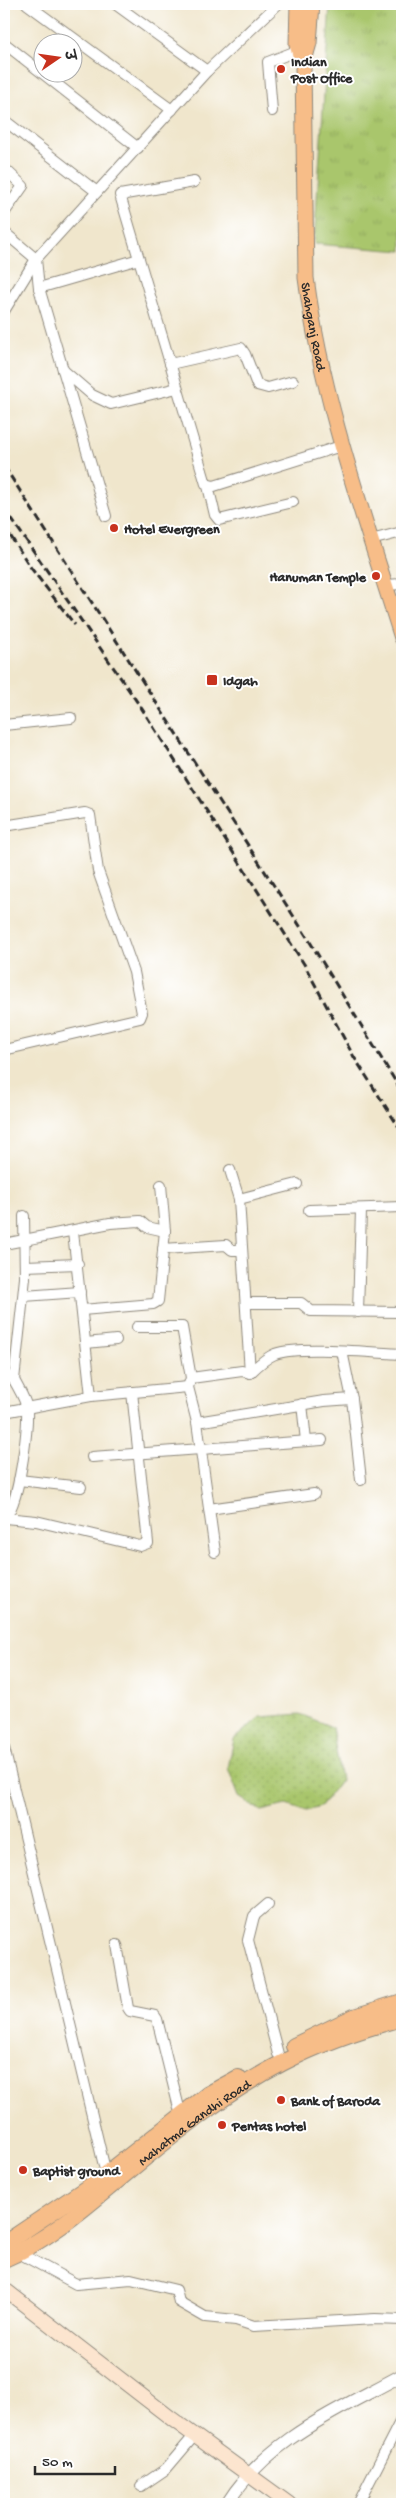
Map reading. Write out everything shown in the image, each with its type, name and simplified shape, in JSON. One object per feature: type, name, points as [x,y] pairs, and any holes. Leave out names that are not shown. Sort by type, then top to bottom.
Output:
[{"type":"highway","name":"Mahatma Gandhi Road","points":[[8,2252],[207,2096],[278,2054],[354,2017],[402,2002]]},
{"type":"highway","name":"Mahatma Gandhi Road","points":[[8,2252],[50,2233],[109,2189],[142,2160],[208,2109],[281,2063],[332,2040],[402,2018]]},
{"type":"main road","name":"Shahganj Road","points":[[298,4],[299,50],[303,65],[306,278],[310,311],[341,446],[402,638]]},
{"type":"main road","points":[[303,65],[309,44],[312,4]]},
{"type":"main road","points":[[4,2288],[194,2436],[289,2504]]},
{"type":"street","points":[[27,4],[172,110]]},
{"type":"street","points":[[116,4],[207,71]]},
{"type":"street","points":[[4,311],[36,259],[207,71],[278,4]]},
{"type":"street","points":[[4,43],[138,148]]},
{"type":"street","points":[[272,111],[268,62],[299,50]]},
{"type":"street","points":[[4,120],[97,192]]},
{"type":"street","points":[[4,168],[23,186],[4,213]]},
{"type":"street","points":[[194,182],[120,195],[204,481],[208,486],[215,515],[219,520],[293,502]]},
{"type":"street","points":[[4,232],[36,259],[39,288],[106,516]]},
{"type":"street","points":[[39,288],[139,259]]},
{"type":"street","points":[[170,364],[241,348],[256,383],[260,387],[268,388],[293,381]]},
{"type":"street","points":[[63,369],[92,395],[111,404],[177,388]]},
{"type":"street","points":[[208,486],[214,486],[341,446]]},
{"type":"street","points":[[371,540],[402,532]]},
{"type":"street","points":[[385,585],[402,584]]},
{"type":"street","points":[[4,725],[71,718]]},
{"type":"street","points":[[4,826],[85,813],[90,815],[98,871],[134,972],[142,1013],[140,1018],[4,1050]]},
{"type":"street","points":[[230,1170],[239,1199],[250,1373]]},
{"type":"street","points":[[239,1199],[297,1184]]},
{"type":"street","points":[[82,1310],[156,1303],[159,1298],[165,1231],[162,1185]]},
{"type":"street","points":[[309,1210],[361,1210],[402,1207]]},
{"type":"street","points":[[358,1312],[361,1210]]},
{"type":"street","points":[[4,1518],[12,1508],[19,1480],[27,1408],[14,1380],[24,1296],[26,1239],[24,1216]]},
{"type":"street","points":[[4,1244],[73,1232],[110,1223],[138,1221],[147,1227],[165,1231]]},
{"type":"street","points":[[73,1232],[91,1396]]},
{"type":"street","points":[[163,1249],[226,1245],[232,1250],[242,1250]]},
{"type":"street","points":[[25,1266],[78,1264]]},
{"type":"street","points":[[24,1296],[80,1292]]},
{"type":"street","points":[[246,1303],[301,1303],[311,1311],[402,1312]]},
{"type":"street","points":[[137,1327],[182,1327],[215,1552]]},
{"type":"street","points":[[86,1343],[116,1340]]},
{"type":"street","points":[[250,1373],[267,1358],[276,1354],[342,1351],[402,1354]]},
{"type":"street","points":[[342,1351],[352,1400],[361,1480]]},
{"type":"street","points":[[4,1412],[91,1396],[132,1392],[242,1371],[250,1373]]},
{"type":"street","points":[[4,1374],[14,1380]]},
{"type":"street","points":[[4,1518],[36,1521],[140,1546],[146,1545],[149,1539],[132,1392]]},
{"type":"street","points":[[197,1422],[302,1404],[352,1400]]},
{"type":"street","points":[[302,1404],[306,1441]]},
{"type":"street","points":[[92,1457],[140,1455],[200,1448],[322,1440]]},
{"type":"street","points":[[19,1480],[81,1487]]},
{"type":"street","points":[[209,1509],[314,1494]]},
{"type":"street","points":[[4,1748],[7,1775],[106,2174]]},
{"type":"street","points":[[268,1904],[254,1916],[248,1940],[278,2054]]},
{"type":"street","points":[[117,1945],[128,2008],[130,2011],[155,2016],[157,2019],[181,2116]]},
{"type":"street","points":[[8,2252],[71,2282],[82,2284],[131,2279],[157,2284],[176,2290],[179,2302],[200,2314],[242,2321],[256,2326],[375,2319],[402,2320]]},
{"type":"street","points":[[227,2504],[249,2474],[293,2435],[402,2375]]},
{"type":"street","points":[[358,2504],[402,2418]]},
{"type":"street","points":[[141,2486],[166,2469],[194,2436]]},
{"type":"green space","points":[[330,4],[402,6],[402,251],[314,244]]},
{"type":"green space","points":[[300,1714],[332,1727],[341,1780],[321,1807],[306,1811],[286,1805],[261,1811],[239,1797],[228,1768],[234,1739],[260,1717]]},
{"type":"railway","points":[[4,466],[307,937],[402,1092]]},
{"type":"railway","points":[[4,508],[142,709],[304,964],[354,1057],[402,1132]]},
{"type":"railway","points":[[4,526],[31,568],[75,625]]},
{"type":"place","name":"Indian Post Office","points":[[281,69]]},
{"type":"place","name":"Hotel Evergreen","points":[[114,528]]},
{"type":"place","name":"Hanuman Temple","points":[[376,576]]},
{"type":"place","name":"Idgah","points":[[212,680]]},
{"type":"place","name":"Bank of Baroda","points":[[281,2100]]},
{"type":"place","name":"Pentas hotel","points":[[222,2125]]},
{"type":"place","name":"Baptist ground","points":[[23,2170]]}]
